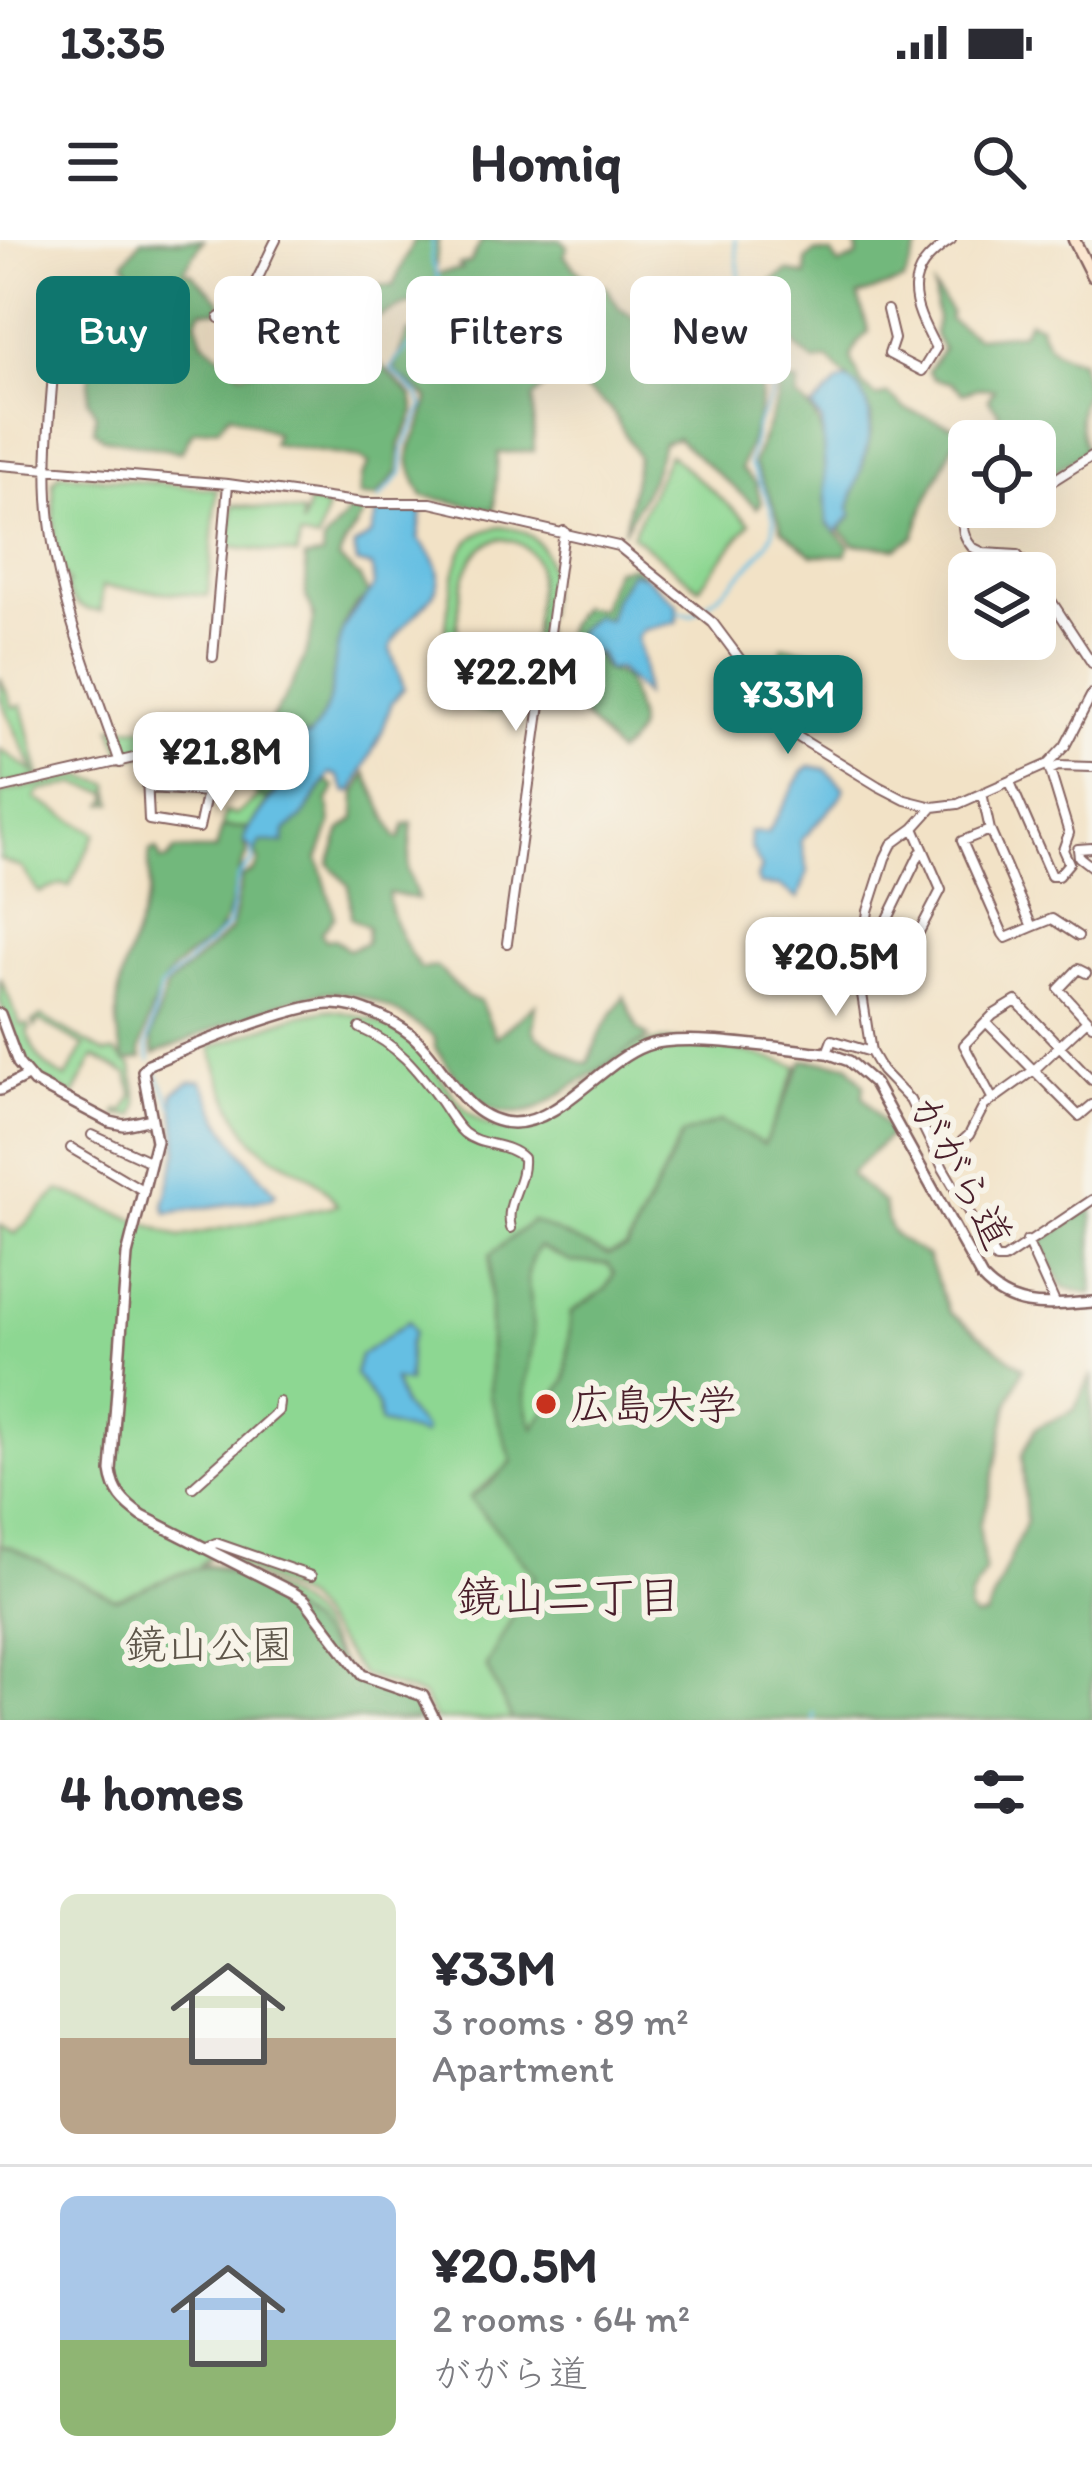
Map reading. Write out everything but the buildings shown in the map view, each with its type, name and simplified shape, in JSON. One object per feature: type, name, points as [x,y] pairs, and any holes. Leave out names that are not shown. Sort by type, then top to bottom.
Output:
[{"type":"main road","points":[[1074,240],[1092,276]]},
{"type":"street","points":[[260,276],[275,240]]},
{"type":"street","points":[[887,310],[894,339],[889,354],[922,371],[937,348],[918,314],[915,283],[923,262],[951,240]]},
{"type":"street","points":[[53,384],[48,495],[60,581],[120,764]]},
{"type":"street","points":[[1056,479],[1092,456]]},
{"type":"street","points":[[0,465],[228,484],[375,503],[446,505],[565,531],[628,552],[705,617],[798,737],[891,794],[933,807],[958,804],[1052,765],[1092,766]]},
{"type":"street","points":[[213,657],[228,484]]},
{"type":"street","points":[[963,528],[972,548],[982,552]]},
{"type":"street","points":[[507,944],[565,531]]},
{"type":"street","points":[[1056,607],[1092,662]]},
{"type":"street","points":[[1010,782],[1051,876],[1058,876],[1069,863],[1063,850],[1069,833],[1052,765],[1092,694]]},
{"type":"street","points":[[0,789],[120,764],[146,754],[223,753],[221,793],[150,788]]},
{"type":"street","points":[[146,754],[149,820],[199,828],[207,791]]},
{"type":"street","points":[[222,775],[249,778],[256,763]]},
{"type":"street","points":[[982,793],[990,830],[1032,927]]},
{"type":"street","points":[[933,807],[892,844],[868,911],[860,961],[872,1052],[882,1071],[910,1100],[996,1258],[1004,1259],[1092,1200]]},
{"type":"street","points":[[860,961],[896,976],[941,890],[914,828]]},
{"type":"street","points":[[990,830],[962,842],[1006,938],[1052,919],[1078,936]]},
{"type":"street","points":[[1092,848],[1078,849],[1079,857],[1092,867]]},
{"type":"street","points":[[913,944],[883,929],[925,852]]},
{"type":"street","points":[[937,1156],[969,1135],[992,1098],[1034,1070],[1089,1022],[1059,989],[1078,969],[1086,973]]},
{"type":"street","points":[[992,1098],[964,1045],[1016,1001],[1092,1080]]},
{"type":"street","name":"ががら道","points":[[152,1119],[149,1066],[301,1009],[342,1005],[411,1035],[474,1109],[494,1120],[515,1123],[540,1118],[619,1060],[659,1042],[826,1053],[849,1061],[874,1083],[982,1278],[996,1294],[1011,1302],[1092,1302]]},
{"type":"street","points":[[0,1015],[18,1064],[41,1088],[110,1122],[124,1125],[152,1119],[156,1142],[127,1261],[113,1487],[142,1516],[305,1600],[362,1675],[423,1696],[435,1720]]},
{"type":"street","points":[[986,1022],[1079,1116],[1092,1105]]},
{"type":"street","points":[[360,1028],[399,1049],[412,1062],[461,1131],[519,1153],[524,1175],[510,1205],[511,1228]]},
{"type":"street","points":[[826,1053],[832,1040],[872,1052]]},
{"type":"street","points":[[0,1090],[27,1076]]},
{"type":"street","points":[[92,1135],[151,1162]]},
{"type":"street","points":[[71,1148],[144,1191]]},
{"type":"street","points":[[1027,1241],[1055,1305]]},
{"type":"street","points":[[194,1487],[278,1411],[279,1402]]},
{"type":"street","points":[[205,1548],[216,1543],[311,1576]]},
{"type":"green space","points":[[141,240],[203,240],[184,271],[214,295],[214,311],[202,310],[196,320],[203,341],[214,350],[214,384],[382,384],[382,366],[412,396],[415,412],[400,444],[398,472],[376,497],[359,496],[361,477],[369,464],[360,458],[272,444],[276,433],[230,414],[219,427],[193,431],[181,452],[103,438],[94,430],[96,414],[88,400],[89,384],[190,384],[190,276],[134,276],[124,262]]},
{"type":"green space","points":[[414,240],[438,240],[435,274],[462,269],[459,265],[470,263],[482,240],[561,240],[568,246],[564,255],[585,276],[406,276],[406,305],[382,316],[382,286],[393,286]]},
{"type":"green space","points":[[850,240],[927,240],[917,250],[904,281],[858,296],[869,332],[851,358],[862,385],[877,397],[888,394],[905,409],[948,424],[948,456],[914,537],[896,548],[854,544],[839,530],[852,516],[849,508],[868,446],[870,412],[852,383],[828,359],[815,362],[791,339],[791,276],[780,276],[788,271],[806,276],[806,260],[815,252],[832,254],[839,265],[857,257],[857,246]]},
{"type":"green space","points":[[606,287],[620,309],[630,315],[630,384],[760,384],[759,414],[741,469],[756,483],[761,503],[757,508],[677,438],[663,443],[651,480],[624,531],[638,457],[610,408],[583,384],[606,384]]},
{"type":"green space","points":[[934,288],[951,312],[949,319],[976,337],[1021,333],[1029,321],[1039,325],[1054,350],[1080,360],[1087,391],[1080,412],[1086,450],[1056,471],[1056,420],[999,420],[988,399],[994,389],[963,393],[952,383],[934,379],[928,371],[943,349],[934,334]]},
{"type":"green space","points":[[406,337],[406,381],[396,373]]},
{"type":"green space","points":[[798,382],[797,398],[818,423],[825,455],[827,523],[849,546],[846,555],[812,555],[781,529],[753,464],[777,401],[779,384]]},
{"type":"green space","points":[[410,384],[547,384],[533,398],[534,451],[498,453],[494,510],[423,496],[410,454],[428,398]]},
{"type":"green space","points":[[669,454],[750,523],[699,588],[632,535]]},
{"type":"green space","points":[[60,474],[217,489],[208,596],[102,587],[101,611],[77,605],[67,591],[65,584],[69,583],[56,548],[53,482]]},
{"type":"green space","points":[[309,502],[327,507],[318,541],[300,537],[297,555],[228,547],[233,505],[302,513],[302,526]]},
{"type":"green space","points":[[353,507],[365,508],[339,559],[360,578],[369,596],[348,617],[327,713],[268,800],[260,796],[275,774],[286,740],[266,748],[252,742],[283,701],[308,646],[313,614],[306,596],[304,558],[322,556],[323,543]]},
{"type":"green space","points":[[501,527],[536,540],[544,552],[549,583],[533,684],[511,707],[487,712],[464,704],[447,685],[447,617],[463,549],[479,534]],"holes":[[[505,540],[522,545],[536,563],[537,605],[521,685],[502,701],[491,702],[463,685],[454,662],[466,572],[484,546]]]},
{"type":"green space","points":[[634,566],[645,576],[631,572],[607,621],[577,631],[574,645],[578,652],[596,656],[606,671],[628,685],[638,727],[617,753],[573,703],[559,669],[559,651],[580,607],[600,609],[615,569]]},
{"type":"green space","points":[[783,646],[854,661],[849,679],[844,680],[836,717],[792,704],[776,680]]},
{"type":"green space","points":[[0,677],[13,707],[22,705],[40,777],[0,786],[0,749],[35,773],[0,698]]},
{"type":"green space","points":[[112,727],[170,728],[171,742],[207,744],[230,742],[264,729],[252,742],[255,744],[123,758]]},
{"type":"green space","points":[[285,739],[275,774],[261,795],[268,800],[249,828],[222,827],[225,812],[237,815],[258,797],[251,787],[269,765],[274,752],[269,746]]},
{"type":"green space","points":[[366,773],[396,838],[400,839],[405,824],[412,823],[408,871],[418,899],[389,893],[389,901],[399,932],[421,969],[437,967],[468,998],[480,1001],[496,1037],[536,1004],[533,1029],[537,1036],[588,1063],[624,996],[638,1029],[649,1037],[539,1108],[520,1113],[504,1113],[478,1100],[435,1048],[435,1038],[413,1022],[375,1001],[347,993],[294,999],[154,1054],[151,1037],[166,987],[231,930],[242,877],[259,862],[255,852],[261,842],[302,818],[326,781],[335,787],[328,801],[331,824],[318,859],[335,916],[321,933],[348,950],[366,943],[368,927],[351,918],[349,886],[329,864],[341,830],[355,819],[356,793]]},
{"type":"green space","points":[[81,776],[109,784],[113,803],[103,804],[109,793],[76,784],[40,791],[35,798],[96,833],[69,887],[62,884],[39,893],[22,868],[0,860],[0,793]]},
{"type":"green space","points":[[222,827],[249,828],[244,841],[248,854],[227,916],[213,938],[183,960],[163,983],[140,1050],[142,1058],[125,1062],[118,997],[149,891],[150,851],[157,849],[161,860],[167,860],[175,850],[216,850]]},
{"type":"green space","points":[[0,977],[21,1026],[27,1024],[33,1047],[52,1070],[66,1078],[84,1046],[40,1021],[35,1027],[33,1022],[41,1016],[105,1053],[115,1052],[132,1067],[138,1103],[135,1116],[116,1115],[118,1110],[124,1112],[133,1096],[128,1075],[94,1057],[73,1096],[42,1079],[24,1058],[0,1001]]},
{"type":"green space","points":[[327,1010],[372,1020],[403,1036],[423,1054],[463,1107],[488,1125],[504,1129],[540,1121],[619,1057],[652,1042],[716,1045],[798,1066],[764,1144],[682,1135],[606,1289],[571,1312],[566,1380],[507,1468],[469,1498],[548,1582],[512,1720],[435,1720],[423,1696],[362,1675],[305,1600],[215,1553],[199,1565],[239,1573],[300,1606],[359,1681],[414,1701],[428,1720],[0,1720],[0,1225],[15,1234],[59,1190],[180,1237],[337,1205],[317,1182],[255,1142],[228,1097],[211,1047],[292,1017]]},
{"type":"green space","points":[[803,1060],[848,1064],[864,1085],[863,1096],[891,1134],[850,1174],[884,1204],[897,1237],[927,1256],[949,1312],[1023,1368],[1008,1405],[979,1525],[985,1571],[971,1597],[969,1611],[975,1618],[986,1616],[1026,1521],[1022,1455],[1036,1428],[1074,1410],[1092,1374],[1092,1720],[512,1720],[486,1666],[535,1575],[469,1498],[512,1461],[490,1396],[490,1255],[532,1221],[608,1255],[627,1248],[682,1135],[720,1121],[764,1144]],"holes":[[[539,1247],[571,1262],[608,1264],[614,1273],[606,1289],[571,1312],[566,1380],[534,1428],[526,1402],[533,1340],[529,1266]]]},
{"type":"green space","points":[[1092,1207],[1090,1294],[1063,1287],[1039,1239]]},
{"type":"green space","name":"鏡山公園","points":[[0,1545],[115,1599],[192,1569],[223,1570],[266,1593],[306,1623],[358,1681],[405,1696],[421,1708],[427,1720],[0,1720]]},
{"type":"water","points":[[846,379],[860,390],[870,421],[849,508],[852,515],[836,532],[827,523],[822,422],[812,408]]},
{"type":"water","points":[[378,511],[422,512],[418,539],[439,573],[430,598],[390,649],[404,688],[392,702],[352,792],[346,792],[338,776],[330,773],[302,818],[285,831],[284,843],[261,842],[255,852],[244,842],[246,833],[287,777],[300,737],[310,736],[326,710],[341,634],[374,586],[372,567],[357,563],[354,546],[371,535]]},
{"type":"water","points":[[631,572],[645,576],[678,605],[677,622],[643,630],[637,638],[644,695],[618,669],[607,670],[598,653],[578,647],[577,631],[595,616],[608,620],[615,597]]},
{"type":"water","points":[[810,766],[825,769],[844,788],[801,841],[808,871],[798,899],[779,886],[760,885],[761,867],[751,848],[750,832],[768,833]]},
{"type":"water","points":[[201,1081],[229,1134],[276,1193],[272,1198],[167,1213],[164,1205],[178,1151],[173,1093]]},
{"type":"water","points":[[409,1321],[414,1332],[408,1382],[394,1380],[403,1406],[425,1431],[423,1435],[380,1423],[378,1406],[355,1374],[360,1356]]},
{"type":"waterway","points":[[379,499],[402,473],[404,447],[423,407],[419,396],[391,369],[404,351],[437,327],[448,308],[431,259],[433,240]]},
{"type":"waterway","points":[[679,612],[692,615],[728,587],[764,548],[774,524],[749,464],[757,424],[771,398],[773,376],[747,337],[735,240]]},
{"type":"waterway","points":[[150,1060],[147,1046],[160,988],[228,926],[238,877],[253,861],[253,851]]},
{"type":"waterway","points":[[154,1069],[173,1106]]},
{"type":"waterway","points":[[814,1713],[814,1720]]},
{"type":"place","name":"広島大学","points":[[546,1404]]},
{"type":"district","name":"鏡山二丁目","points":[[569,1596]]}]
